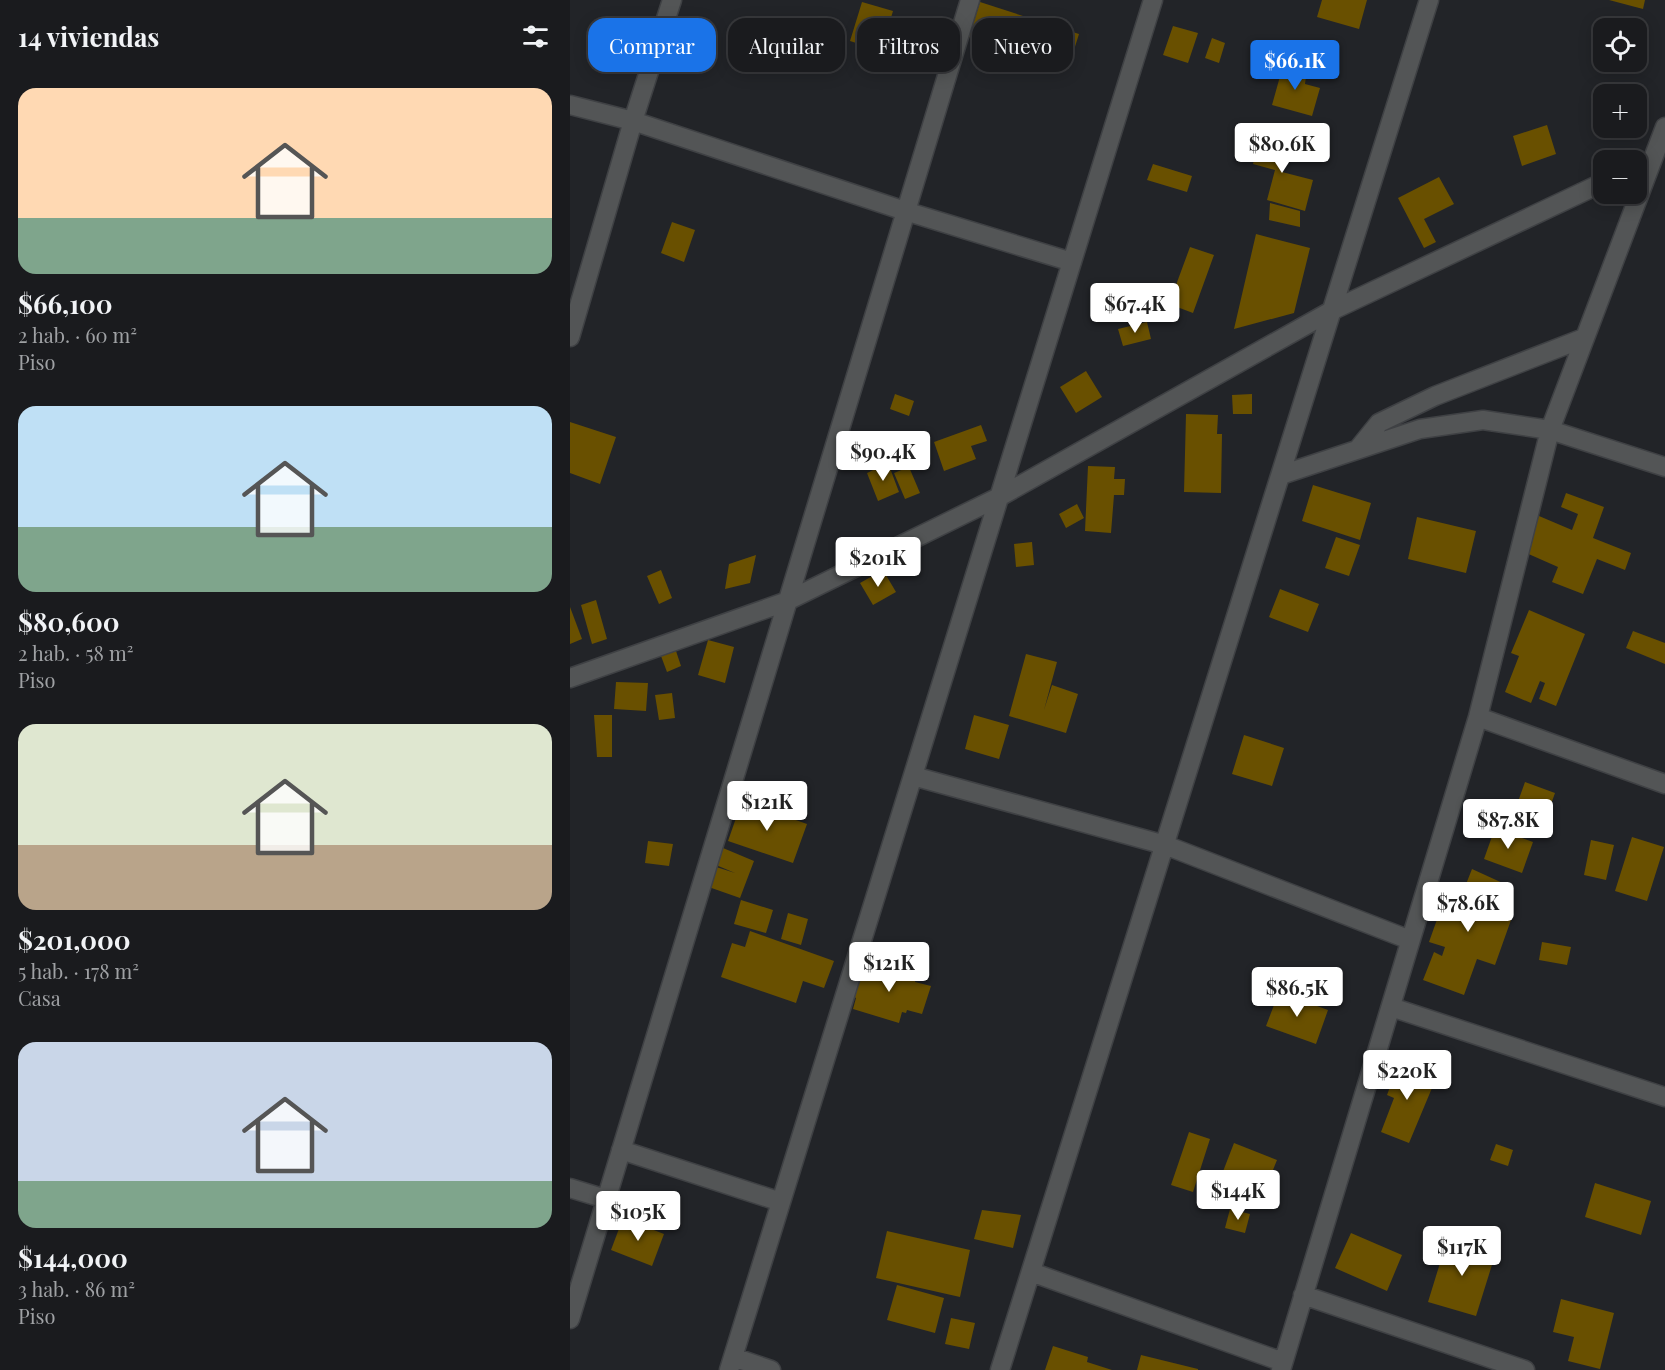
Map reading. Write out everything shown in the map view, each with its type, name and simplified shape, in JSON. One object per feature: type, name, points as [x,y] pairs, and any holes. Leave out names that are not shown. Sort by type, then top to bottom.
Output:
[{"type":"street","points":[[570,337],[633,121],[672,0]]},
{"type":"street","points":[[570,1319],[785,602],[970,0]]},
{"type":"street","points":[[771,1370],[731,1363],[1154,0]]},
{"type":"street","points":[[1000,1370],[1429,0]]},
{"type":"street","points":[[570,105],[633,121],[905,211],[1072,262]]},
{"type":"street","points":[[1031,1272],[1282,1366],[1478,717],[1550,430],[1665,126]]},
{"type":"street","points":[[570,678],[785,602],[999,497],[1333,310],[1593,187]]},
{"type":"street","points":[[1357,450],[1379,423],[1435,396],[1584,338]]},
{"type":"street","points":[[1281,475],[1420,429],[1483,420],[1550,430],[1665,467]]},
{"type":"street","points":[[1478,717],[1665,784]]},
{"type":"street","points":[[913,776],[1165,845],[1410,940]]},
{"type":"street","points":[[1391,1007],[1665,1097]]},
{"type":"street","points":[[621,1150],[781,1202]]},
{"type":"street","points":[[570,1188],[606,1198]]},
{"type":"street","points":[[1304,1295],[1525,1370]]},
{"type":"building","points":[[1322,0],[1367,0],[1359,29],[1317,17]]},
{"type":"building","points":[[1609,0],[1645,0],[1643,9]]},
{"type":"building","points":[[862,2],[893,11],[891,18],[857,18]]},
{"type":"building","points":[[980,2],[1030,18],[975,18]]},
{"type":"building","points":[[857,18],[857,43],[850,41]]},
{"type":"building","points":[[1173,26],[1198,33],[1188,63],[1163,55]]},
{"type":"building","points":[[1073,32],[1079,34],[1073,53]]},
{"type":"building","points":[[1212,38],[1225,43],[1219,63],[1205,58]]},
{"type":"building","points":[[1284,62],[1307,69],[1305,84],[1320,88],[1312,116],[1272,105]]},
{"type":"building","points":[[1547,125],[1556,154],[1522,166],[1513,136]]},
{"type":"building","points":[[1261,133],[1290,141],[1282,172],[1313,180],[1305,211],[1267,200],[1275,170],[1253,164]]},
{"type":"building","points":[[1153,164],[1192,176],[1187,192],[1147,180]]},
{"type":"building","points":[[1439,177],[1454,204],[1424,219],[1436,242],[1424,248],[1398,198]]},
{"type":"building","points":[[1270,203],[1300,211],[1300,227],[1269,220]]},
{"type":"building","points":[[672,222],[695,230],[684,262],[661,253]]},
{"type":"building","points":[[1256,234],[1310,248],[1294,313],[1234,329]]},
{"type":"building","points":[[1190,247],[1214,255],[1193,313],[1169,304]]},
{"type":"building","points":[[1147,322],[1151,339],[1123,346],[1118,329]]},
{"type":"building","points":[[1086,371],[1102,397],[1076,413],[1060,387]]},
{"type":"building","points":[[895,394],[914,401],[909,416],[890,409]]},
{"type":"building","points":[[1252,394],[1252,414],[1233,414],[1232,395]]},
{"type":"building","points":[[1186,414],[1218,415],[1217,434],[1222,434],[1221,493],[1184,492]]},
{"type":"building","points":[[570,422],[616,437],[600,484],[570,473]]},
{"type":"building","points":[[981,425],[987,441],[971,446],[976,459],[944,471],[934,442]]},
{"type":"building","points":[[888,463],[899,492],[878,501],[867,473]]},
{"type":"building","points":[[1088,466],[1115,467],[1114,479],[1125,479],[1124,495],[1114,495],[1111,533],[1085,531]]},
{"type":"building","points":[[909,467],[920,493],[905,499],[894,473]]},
{"type":"building","points":[[1313,485],[1371,503],[1360,540],[1302,521]]},
{"type":"building","points":[[1566,493],[1604,507],[1593,538],[1631,553],[1625,570],[1597,559],[1583,594],[1552,582],[1558,567],[1524,552],[1539,516],[1572,530],[1578,514],[1561,507]]},
{"type":"building","points":[[1077,504],[1084,518],[1066,528],[1059,514]]},
{"type":"building","points":[[1417,517],[1476,531],[1466,573],[1408,559]]},
{"type":"building","points":[[1336,537],[1360,545],[1349,576],[1325,568]]},
{"type":"building","points":[[1032,542],[1034,565],[1016,567],[1014,544]]},
{"type":"building","points":[[756,555],[750,583],[725,589],[729,564]]},
{"type":"building","points":[[661,570],[672,598],[659,604],[647,576]]},
{"type":"building","points":[[883,570],[896,592],[873,605],[860,583]]},
{"type":"building","points":[[1280,589],[1319,604],[1308,632],[1269,617]]},
{"type":"building","points":[[596,600],[607,639],[592,644],[581,605]]},
{"type":"building","points":[[570,607],[582,639],[570,644]]},
{"type":"building","points":[[1529,610],[1585,634],[1556,706],[1539,699],[1545,683],[1540,681],[1531,703],[1505,692],[1519,656],[1511,653]]},
{"type":"building","points":[[1633,631],[1665,643],[1665,664],[1626,648]]},
{"type":"building","points":[[708,640],[734,647],[725,683],[698,675]]},
{"type":"building","points":[[676,651],[681,666],[667,672],[661,656]]},
{"type":"building","points":[[1026,654],[1057,662],[1044,710],[1052,685],[1078,694],[1066,733],[1009,716]]},
{"type":"building","points":[[616,682],[648,683],[646,711],[614,709]]},
{"type":"building","points":[[672,693],[675,718],[659,720],[655,695]]},
{"type":"building","points":[[594,715],[612,715],[612,757],[597,757]]},
{"type":"building","points":[[974,715],[1009,725],[999,759],[965,749]]},
{"type":"building","points":[[1244,735],[1284,748],[1272,786],[1232,774]]},
{"type":"building","points":[[1525,782],[1555,793],[1545,821],[1515,810]]},
{"type":"building","points":[[742,801],[807,824],[793,863],[728,841]]},
{"type":"building","points":[[1495,828],[1533,842],[1522,873],[1484,859]]},
{"type":"building","points":[[1632,837],[1664,847],[1647,901],[1615,891]]},
{"type":"building","points":[[1591,840],[1614,845],[1606,880],[1584,875]]},
{"type":"building","points":[[648,841],[673,844],[669,866],[645,863]]},
{"type":"building","points":[[723,848],[754,861],[740,898],[703,885],[710,865],[735,873],[716,865]]},
{"type":"building","points":[[1472,869],[1507,885],[1495,914],[1511,920],[1495,965],[1477,959],[1464,995],[1423,980],[1434,952],[1442,956],[1445,947],[1429,942],[1445,897],[1459,902]]},
{"type":"building","points":[[741,900],[773,910],[766,933],[734,924]]},
{"type":"building","points":[[788,913],[808,919],[801,945],[781,939]]},
{"type":"building","points":[[750,931],[834,961],[824,988],[803,981],[796,1003],[721,977],[732,943],[745,947]]},
{"type":"building","points":[[1542,942],[1571,947],[1567,965],[1539,960]]},
{"type":"building","points":[[865,961],[916,978],[915,982],[931,986],[922,1014],[907,1010],[906,1013],[902,1012],[899,1023],[853,1009],[856,998],[854,997]]},
{"type":"building","points":[[1279,992],[1328,1010],[1316,1044],[1266,1026]]},
{"type":"building","points":[[1399,1062],[1437,1076],[1409,1143],[1381,1132],[1394,1098],[1387,1095]]},
{"type":"building","points":[[1189,1132],[1210,1139],[1193,1192],[1171,1185]]},
{"type":"building","points":[[1234,1143],[1277,1160],[1264,1192],[1222,1174]]},
{"type":"building","points":[[1496,1144],[1513,1150],[1508,1166],[1490,1160]]},
{"type":"building","points":[[1595,1183],[1651,1201],[1641,1235],[1585,1217]]},
{"type":"building","points":[[1230,1209],[1250,1214],[1245,1233],[1225,1228]]},
{"type":"building","points":[[982,1210],[1021,1215],[1013,1248],[974,1239]]},
{"type":"building","points":[[623,1218],[664,1234],[652,1266],[611,1250]]},
{"type":"building","points":[[887,1231],[970,1250],[960,1297],[876,1278]]},
{"type":"building","points":[[1351,1233],[1402,1255],[1387,1291],[1335,1268]]},
{"type":"building","points":[[1448,1237],[1496,1252],[1476,1316],[1428,1302]]},
{"type":"building","points":[[897,1285],[944,1298],[935,1333],[887,1320]]},
{"type":"building","points":[[1561,1299],[1614,1313],[1600,1369],[1568,1361],[1574,1337],[1553,1332]]},
{"type":"building","points":[[951,1318],[975,1323],[969,1349],[945,1344]]},
{"type":"building","points":[[1053,1346],[1088,1357],[1087,1362],[1112,1370],[1045,1370]]},
{"type":"building","points":[[1141,1355],[1198,1369],[1198,1370],[1137,1370]]}]
